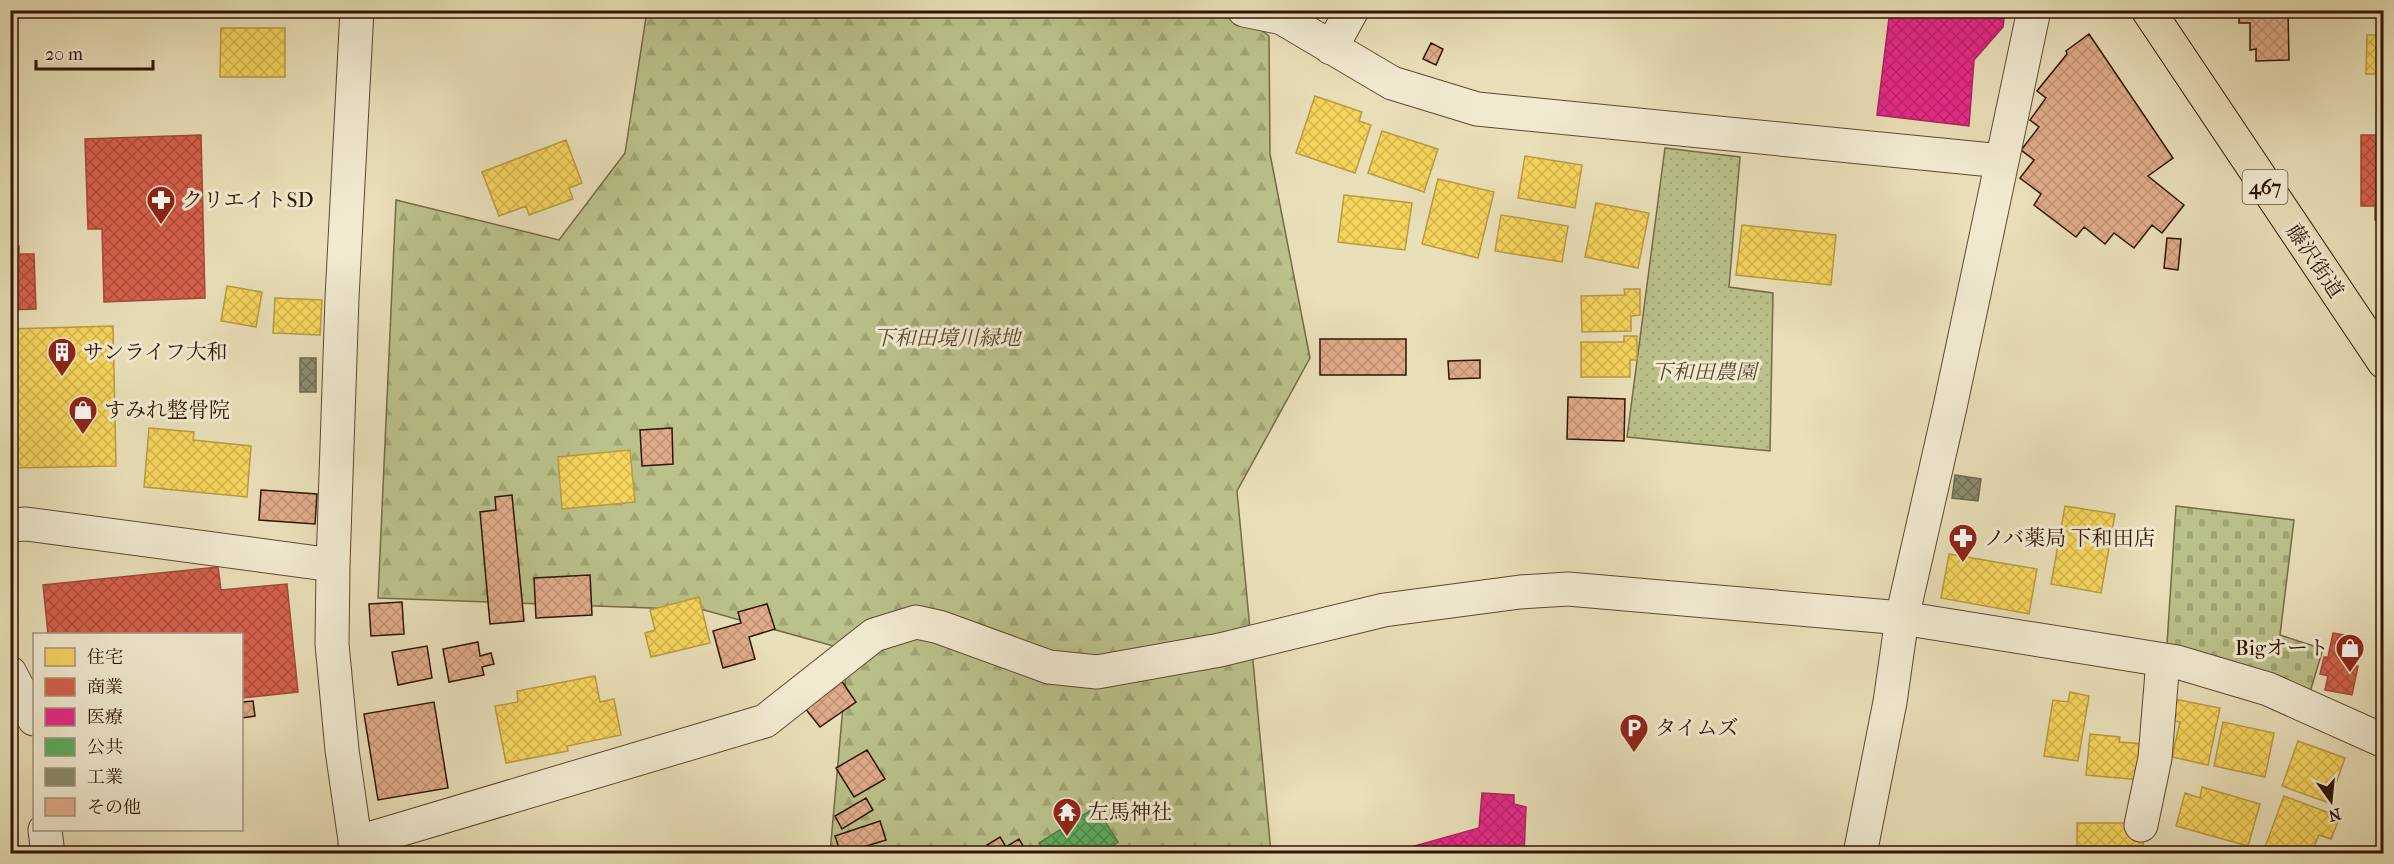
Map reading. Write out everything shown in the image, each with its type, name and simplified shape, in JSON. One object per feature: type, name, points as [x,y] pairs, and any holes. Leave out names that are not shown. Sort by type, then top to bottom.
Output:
[{"type":"highway","name":"藤沢街道","points":[[2148,10],[2384,362]]},
{"type":"street","points":[[357,10],[342,298],[332,645],[342,750],[356,848],[765,721],[874,635],[916,622],[939,627],[1049,667],[1097,672],[1220,650],[1384,610],[1520,592],[1568,589],[1902,618],[2163,660],[2268,689],[2384,741]]},
{"type":"street","points":[[1244,10],[1282,18],[1392,83],[1477,110],[2002,161]]},
{"type":"street","points":[[1331,48],[1352,10]]},
{"type":"street","points":[[1860,854],[1890,702],[1902,618],[1950,407],[2034,10]]},
{"type":"street","points":[[10,525],[26,524],[333,565]]},
{"type":"street","points":[[2141,825],[2155,758],[2163,660]]},
{"type":"street","points":[[10,673],[33,716]]},
{"type":"street","points":[[45,831],[48,854]]},
{"type":"green space","name":"下和田境川緑地","points":[[1235,10],[1269,36],[1270,154],[1310,358],[1237,491],[1271,853],[830,853],[848,650],[704,610],[378,598],[396,200],[559,240],[625,153],[647,11]]},
{"type":"green space","name":"下和田農園","points":[[1665,148],[1740,157],[1729,287],[1773,293],[1770,451],[1627,437]]},
{"type":"green space","points":[[2176,506],[2294,520],[2280,635],[2323,649],[2310,692],[2167,644]]},
{"type":"building: 住宅","points":[[221,28],[285,28],[285,77],[220,77]]},
{"type":"building: 住宅","points":[[2367,35],[2384,35],[2384,74],[2366,74]]},
{"type":"building: 住宅","points":[[1315,96],[1362,112],[1359,121],[1371,125],[1355,173],[1296,153]]},
{"type":"building: 住宅","points":[[1382,131],[1438,149],[1424,192],[1368,173]]},
{"type":"building: 住宅","points":[[566,140],[582,183],[569,188],[573,199],[529,215],[526,206],[499,216],[482,172]]},
{"type":"building: 住宅","points":[[1525,156],[1582,165],[1575,208],[1518,198]]},
{"type":"building: 住宅","points":[[1438,179],[1494,192],[1478,258],[1422,244]]},
{"type":"building: 住宅","points":[[1344,195],[1412,203],[1405,250],[1338,242]]},
{"type":"building: 住宅","points":[[1596,203],[1649,213],[1638,268],[1585,257]]},
{"type":"building: 住宅","points":[[1501,215],[1568,226],[1562,262],[1495,251]]},
{"type":"building: 住宅","points":[[1742,225],[1836,235],[1831,285],[1736,275]]},
{"type":"building: 住宅","points":[[227,286],[262,292],[256,327],[221,321]]},
{"type":"building: 住宅","points":[[1624,289],[1640,289],[1640,315],[1631,316],[1631,331],[1582,332],[1581,296],[1625,295]]},
{"type":"building: 住宅","points":[[275,298],[322,300],[320,335],[273,333]]},
{"type":"building: 住宅","name":"サンライフ大和","points":[[113,326],[116,466],[10,468],[10,329]]},
{"type":"building: 住宅","points":[[1624,336],[1637,336],[1637,360],[1630,360],[1630,377],[1581,377],[1581,342],[1624,342]]},
{"type":"building: 住宅","points":[[149,428],[194,432],[193,440],[251,446],[247,497],[144,487]]},
{"type":"building: 住宅","points":[[630,450],[635,502],[562,509],[558,457]]},
{"type":"building: 住宅","points":[[2065,506],[2115,514],[2101,593],[2051,584]]},
{"type":"building: 住宅","points":[[1949,554],[2037,569],[2029,614],[1941,598]]},
{"type":"building: 住宅","points":[[699,597],[710,643],[651,657],[645,633],[655,630],[650,610]]},
{"type":"building: 住宅","points":[[595,676],[600,702],[614,699],[621,735],[567,746],[568,751],[506,763],[495,706],[518,702],[517,691]]},
{"type":"building: 住宅","points":[[2070,692],[2089,696],[2078,761],[2044,756],[2053,700],[2068,702]]},
{"type":"building: 住宅","points":[[2174,699],[2220,708],[2208,765],[2172,757],[2180,722],[2170,720]]},
{"type":"building: 住宅","points":[[2223,722],[2274,733],[2265,777],[2214,766]]},
{"type":"building: 住宅","points":[[2090,734],[2120,737],[2119,742],[2145,744],[2141,780],[2086,775]]},
{"type":"building: 住宅","points":[[2298,741],[2345,758],[2329,803],[2282,786]]},
{"type":"building: 住宅","points":[[2202,787],[2260,804],[2248,846],[2176,826],[2185,793],[2200,798]]},
{"type":"building: 住宅","points":[[2284,796],[2340,817],[2331,839],[2319,835],[2311,854],[2282,854],[2265,847]]},
{"type":"building: 住宅","points":[[2077,823],[2132,823],[2143,832],[2143,854],[2077,854]]},
{"type":"building: 商業","points":[[201,135],[205,298],[104,302],[102,229],[88,229],[85,139]]},
{"type":"building: 商業","points":[[2361,135],[2384,135],[2384,220],[2375,220],[2375,206],[2361,206]]},
{"type":"building: 商業","points":[[10,246],[19,246],[19,254],[34,254],[36,309],[10,310]]},
{"type":"building: 商業","points":[[218,567],[221,590],[287,584],[298,692],[243,698],[243,633],[48,633],[43,585]]},
{"type":"building: 商業","points":[[2333,633],[2350,636],[2345,664],[2358,666],[2352,695],[2325,690],[2328,676],[2320,674],[2324,657],[2328,657]]},
{"type":"building: 医療","points":[[1890,10],[2005,10],[2003,27],[1974,60],[1969,126],[1877,115]]},
{"type":"building: 医療","points":[[1482,793],[1514,795],[1514,804],[1526,807],[1524,854],[1386,854],[1479,828]]},
{"type":"building: 公共","points":[[1096,807],[1118,842],[1102,854],[1045,854],[1039,843]]},
{"type":"building: 工業","points":[[300,358],[316,358],[316,392],[300,392]]},
{"type":"building: 工業","points":[[1955,475],[1981,479],[1978,501],[1952,498]]},
{"type":"building: その他","points":[[2239,10],[2288,10],[2289,60],[2256,61],[2256,49],[2250,50],[2250,23],[2239,23]]},
{"type":"building: その他","points":[[2089,34],[2173,158],[2148,176],[2184,205],[2162,233],[2152,225],[2134,248],[2114,233],[2105,244],[2084,227],[2076,237],[2034,205],[2041,194],[2020,178],[2034,160],[2021,150],[2039,127],[2030,120],[2046,98],[2037,91],[2067,54],[2066,51]]},
{"type":"building: その他","points":[[1431,43],[1443,49],[1436,65],[1423,59]]},
{"type":"building: その他","points":[[2167,238],[2181,239],[2178,270],[2164,268]]},
{"type":"building: その他","points":[[1320,339],[1406,339],[1406,375],[1320,375]]},
{"type":"building: その他","points":[[1480,360],[1480,378],[1449,379],[1448,361]]},
{"type":"building: その他","points":[[1568,397],[1625,399],[1624,441],[1567,439]]},
{"type":"building: その他","points":[[672,428],[673,464],[642,466],[640,430]]},
{"type":"building: その他","points":[[261,490],[317,494],[315,524],[259,520]]},
{"type":"building: その他","points":[[512,495],[524,621],[490,624],[480,512],[496,510],[495,497]]},
{"type":"building: その他","points":[[590,575],[592,615],[536,618],[534,578]]},
{"type":"building: その他","points":[[402,602],[404,634],[371,636],[369,604]]},
{"type":"building: その他","points":[[767,604],[775,629],[749,637],[755,659],[723,668],[713,631],[741,623],[738,612]]},
{"type":"building: その他","points":[[478,642],[480,656],[491,653],[494,664],[482,667],[484,675],[449,682],[443,649]]},
{"type":"building: その他","points":[[427,646],[432,678],[398,685],[392,652]]},
{"type":"building: その他","points":[[841,680],[856,702],[820,727],[804,707]]},
{"type":"building: その他","points":[[253,701],[255,716],[243,718],[243,702]]},
{"type":"building: その他","points":[[434,702],[448,788],[378,800],[364,714]]},
{"type":"building: その他","points":[[867,750],[885,779],[854,797],[836,768]]},
{"type":"building: その他","points":[[866,798],[873,810],[842,829],[835,816]]},
{"type":"building: その他","points":[[880,821],[886,840],[841,854],[835,836]]},
{"type":"building: その他","points":[[1000,837],[1006,847],[1019,839],[1028,854],[992,854],[987,845]]},
{"type":"building: その他","points":[[799,847],[800,854],[771,854],[771,850]]},
{"type":"place","name":"クリエイトSD","points":[[161,226]]},
{"type":"place","name":"サンライフ大和","points":[[62,378]]},
{"type":"place","name":"すみれ整骨院","points":[[83,436]]},
{"type":"place","name":"ノバ薬局 下和田店","points":[[1963,564]]},
{"type":"place","name":"Bigオート","points":[[2350,674]]},
{"type":"place","name":"タイムズ","points":[[1634,754]]},
{"type":"place","name":"左馬神社","points":[[1067,838]]}]
